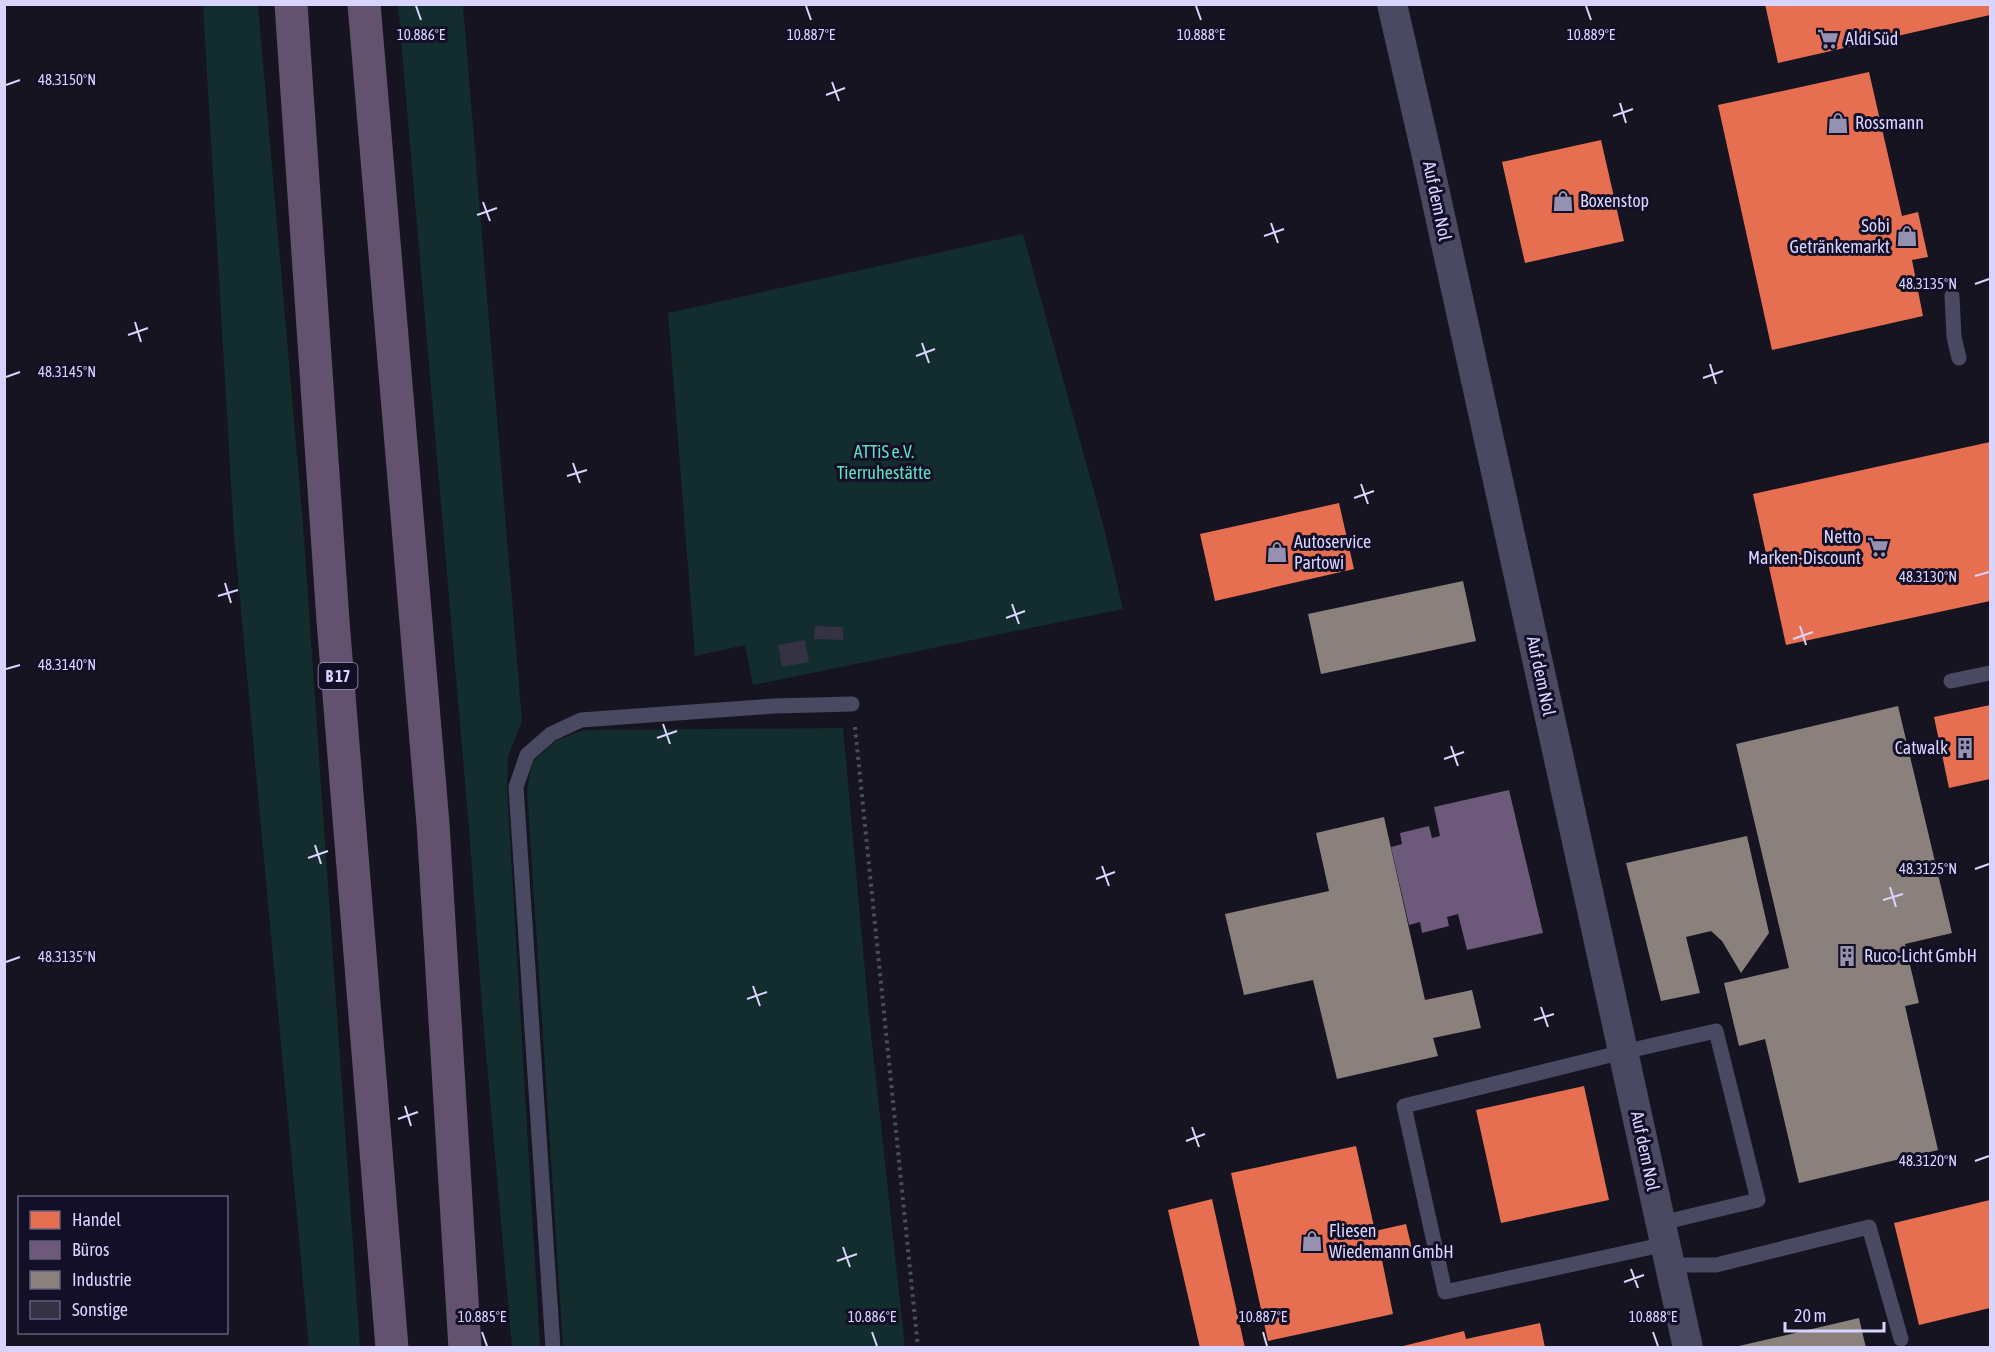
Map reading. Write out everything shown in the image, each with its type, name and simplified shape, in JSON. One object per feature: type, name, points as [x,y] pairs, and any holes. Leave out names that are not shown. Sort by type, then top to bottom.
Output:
[{"type":"highway","name":"B 17","points":[[291,4],[332,609],[392,1347]]},
{"type":"highway","points":[[364,4],[433,824],[465,1347]]},
{"type":"street","name":"Auf dem Nol","points":[[1392,4],[1688,1347]]},
{"type":"lane","points":[[1952,296],[1954,337],[1959,358]]},
{"type":"lane","points":[[1951,681],[1990,673]]},
{"type":"lane","points":[[553,1347],[516,787],[527,756],[551,734],[581,720],[774,706],[852,704]]},
{"type":"lane","points":[[1716,1031],[1758,1200],[1666,1244],[1446,1292],[1404,1106],[1716,1031]]},
{"type":"lane","points":[[1666,1244],[1716,1265],[1869,1227],[1901,1339]]},
{"type":"path","points":[[852,704],[918,1347]]},
{"type":"green space","points":[[203,5],[258,5],[303,524],[360,1347],[309,1347],[234,535]]},
{"type":"green space","points":[[398,5],[463,5],[522,721],[508,757],[507,787],[540,1347],[512,1347]]},
{"type":"green space","name":"ATTiS e.V. Tierruhestätte","points":[[1023,234],[1103,524],[1123,609],[753,685],[745,645],[695,656],[668,313]]},
{"type":"green space","points":[[843,728],[869,1015],[905,1347],[563,1347],[527,790],[532,762],[557,740],[584,730]]},
{"type":"building: Handel","name":"Aldi Süd","points":[[1765,4],[1990,4],[1990,15],[1778,63]]},
{"type":"building: Handel","points":[[1869,72],[1902,216],[1918,212],[1928,257],[1912,260],[1923,316],[1772,350],[1718,105]]},
{"type":"building: Handel","name":"Boxenstop","points":[[1601,140],[1624,241],[1525,263],[1502,162]]},
{"type":"building: Handel","name":"Netto Marken-Discount","points":[[1990,442],[1990,601],[1786,645],[1753,494]]},
{"type":"building: Handel","name":"Autoservice Partowi","points":[[1339,503],[1354,569],[1215,601],[1200,534]]},
{"type":"building: Handel","name":"Catwalk","points":[[1990,705],[1990,779],[1949,788],[1934,717]]},
{"type":"building: Handel","points":[[1584,1086],[1609,1200],[1501,1223],[1476,1110]]},
{"type":"building: Handel","points":[[1356,1146],[1375,1231],[1406,1224],[1413,1253],[1382,1260],[1393,1314],[1268,1341],[1231,1173]]},
{"type":"building: Handel","points":[[1212,1199],[1245,1348],[1200,1348],[1168,1210]]},
{"type":"building: Handel","points":[[1990,1200],[1990,1308],[1919,1325],[1894,1223]]},
{"type":"building: Handel","points":[[1540,1323],[1545,1348],[1395,1348],[1464,1331],[1466,1339]]},
{"type":"building: Büros","points":[[1509,790],[1543,933],[1467,950],[1458,914],[1447,917],[1449,926],[1422,933],[1420,922],[1409,925],[1391,847],[1402,844],[1400,833],[1429,826],[1432,838],[1440,836],[1434,807]]},
{"type":"building: Industrie","points":[[1463,581],[1476,641],[1321,674],[1308,614]]},
{"type":"building: Industrie","name":"Ruco-Licht GmbH","points":[[1898,706],[1952,933],[1905,944],[1919,1003],[1905,1006],[1938,1150],[1799,1183],[1765,1039],[1739,1046],[1724,983],[1789,968],[1736,744]]},
{"type":"building: Industrie","points":[[1384,817],[1425,1000],[1472,990],[1481,1028],[1433,1038],[1438,1056],[1337,1079],[1313,980],[1244,995],[1225,914],[1329,891],[1316,833]]},
{"type":"building: Industrie","points":[[1747,836],[1769,933],[1741,973],[1722,941],[1711,931],[1686,937],[1700,993],[1661,1001],[1626,863]]},
{"type":"building: Industrie","points":[[1859,1318],[1866,1348],[1740,1348],[1739,1346]]},
{"type":"building: Sonstige","points":[[815,626],[843,627],[843,640],[814,639]]},
{"type":"building: Sonstige","points":[[805,640],[809,662],[782,667],[778,645]]},
{"type":"place","name":"Aldi Süd","points":[[1828,39]]},
{"type":"place","name":"Rossmann","points":[[1838,123]]},
{"type":"place","name":"Boxenstop","points":[[1563,201]]},
{"type":"place","name":"Sobi Getränkemarkt","points":[[1907,236]]},
{"type":"place","name":"Netto Marken-Discount","points":[[1878,547]]},
{"type":"place","name":"Autoservice Partowi","points":[[1277,552]]},
{"type":"place","name":"Catwalk","points":[[1965,748]]},
{"type":"place","name":"Ruco-Licht GmbH","points":[[1847,956]]},
{"type":"place","name":"Fliesen Wiedemann GmbH","points":[[1312,1241]]}]
